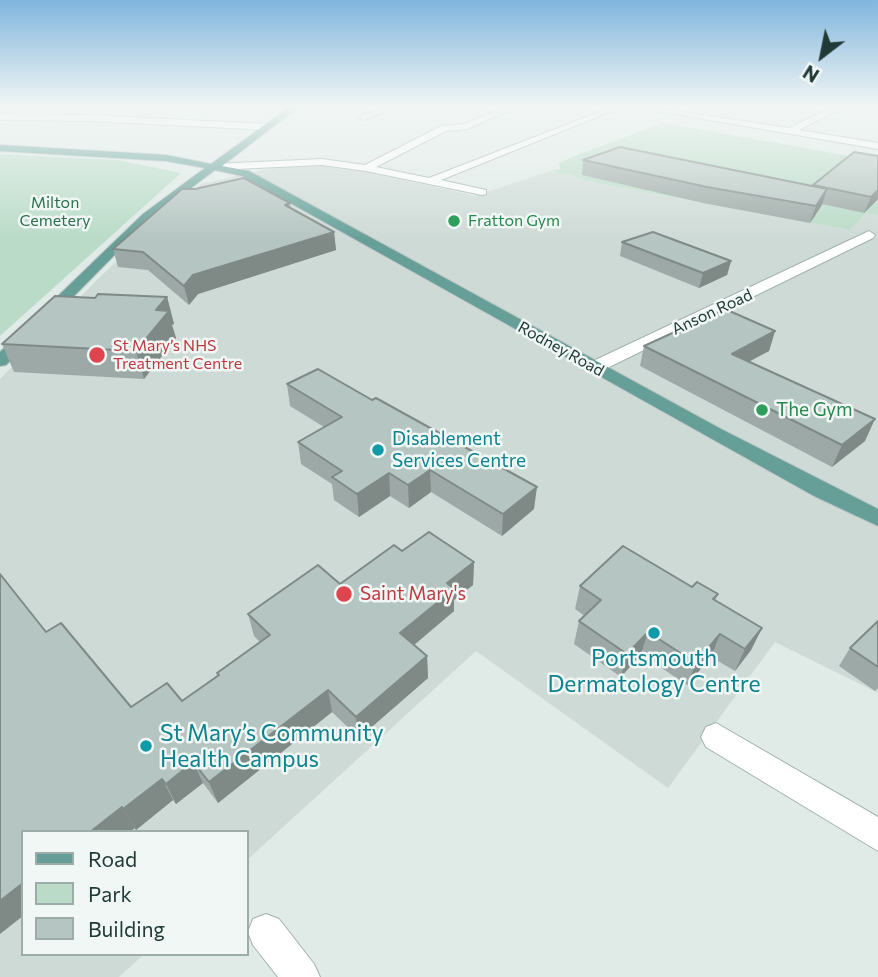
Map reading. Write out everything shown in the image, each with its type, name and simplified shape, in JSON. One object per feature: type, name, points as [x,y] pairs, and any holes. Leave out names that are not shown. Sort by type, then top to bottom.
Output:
[{"type":"main road","points":[[54,151],[206,153]]},
{"type":"main road","points":[[217,152],[223,151]]},
{"type":"main road","points":[[0,361],[147,216],[235,151]]},
{"type":"main road","points":[[105,153],[210,169]]},
{"type":"main road","name":"Rodney Road","points":[[210,169],[249,175],[266,187],[595,367],[878,518]]},
{"type":"main road","name":"Rodney Road","points":[[210,169],[266,187]]},
{"type":"main road","name":"Rodney Road","points":[[187,185],[201,179],[226,177],[266,187]]},
{"type":"street","points":[[366,168],[400,151]]},
{"type":"street","points":[[430,181],[506,151]]},
{"type":"street","points":[[249,175],[258,167],[279,162]]},
{"type":"street","points":[[210,169],[279,162],[322,162],[366,168],[482,192]]},
{"type":"street","name":"Anson Road","points":[[595,367],[869,235]]},
{"type":"street","points":[[716,737],[878,835]]},
{"type":"street","points":[[266,932],[301,977]]},
{"type":"shaded area","points":[[310,164],[358,170],[475,196],[553,170],[560,175],[568,174],[586,181],[850,230],[866,213],[878,215],[878,693],[775,642],[668,788],[476,651],[248,859],[248,830],[21,830],[21,956],[142,956],[119,977],[0,977],[0,379],[101,276],[201,184],[272,168]]},
{"type":"green space","points":[[589,151],[819,151],[878,161],[878,215],[866,213],[850,230],[586,181],[568,174],[560,175],[553,170],[560,169],[559,163]]},
{"type":"green space","name":"Milton Cemetery","points":[[0,154],[118,160],[181,173],[0,336]]},
{"type":"building","points":[[610,151],[638,151],[827,189],[816,206],[707,187],[583,160]]},
{"type":"building","points":[[854,152],[878,156],[878,190],[871,197],[813,185]]},
{"type":"building","points":[[244,178],[290,203],[285,205],[334,232],[193,275],[184,286],[143,252],[113,249],[182,189],[195,189]]},
{"type":"building","points":[[653,232],[731,261],[703,273],[622,242]]},
{"type":"building","points":[[98,294],[167,297],[156,310],[169,311],[136,351],[2,344],[55,296],[95,298]]},
{"type":"building","points":[[725,309],[775,331],[732,354],[875,419],[842,445],[644,346]]},
{"type":"building","points":[[318,369],[537,487],[503,514],[430,470],[408,485],[389,473],[357,494],[332,477],[342,471],[298,442],[342,417],[287,384]]},
{"type":"building","name":"St Mary’s Community Health Campus","points":[[429,532],[474,562],[447,583],[454,589],[400,633],[427,656],[356,717],[328,690],[209,782],[193,762],[166,784],[162,779],[93,830],[21,830],[21,885],[0,901],[0,574],[46,632],[61,623],[131,707],[167,683],[182,701],[219,675],[217,673],[270,635],[248,614],[318,565],[340,584],[394,545],[402,551]]},
{"type":"building","points":[[623,546],[692,587],[697,582],[718,594],[713,599],[762,628],[745,649],[720,634],[696,663],[648,632],[627,654],[579,621],[601,600],[580,586]]},
{"type":"building","points":[[878,621],[878,667],[850,648]]},
{"type":"place","name":"Fratton Gym","points":[[454,221]]},
{"type":"place","name":"St Mary’s NHS Treatment Centre","points":[[97,355]]},
{"type":"place","name":"The Gym","points":[[762,410]]},
{"type":"place","name":"Disablement Services Centre","points":[[378,450]]},
{"type":"place","name":"Saint Mary's","points":[[344,594]]},
{"type":"place","name":"Portsmouth Dermatology Centre","points":[[654,633]]},
{"type":"place","name":"St Mary’s Community Health Campus","points":[[146,746]]}]
